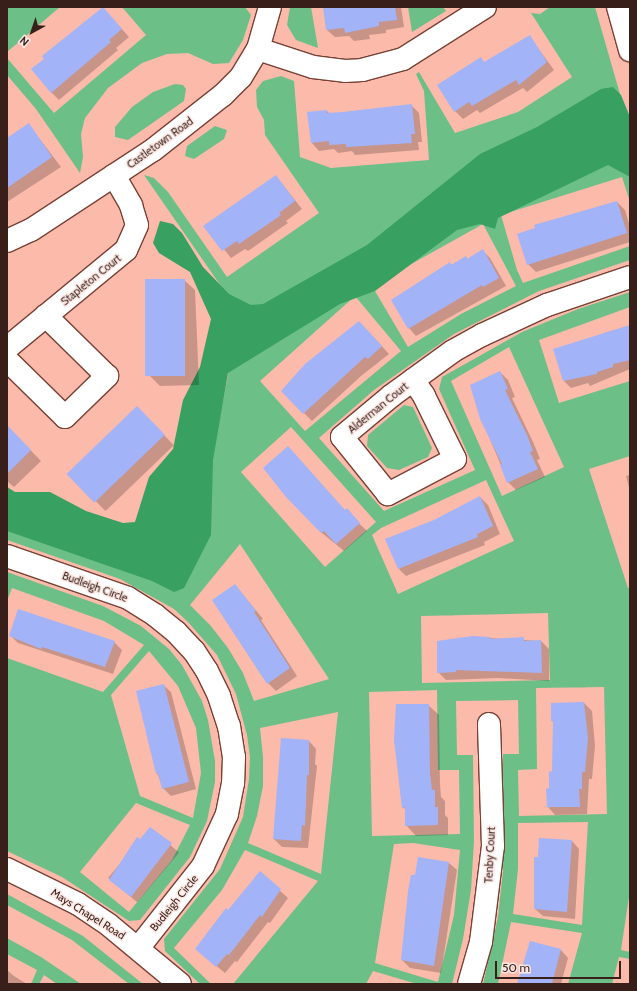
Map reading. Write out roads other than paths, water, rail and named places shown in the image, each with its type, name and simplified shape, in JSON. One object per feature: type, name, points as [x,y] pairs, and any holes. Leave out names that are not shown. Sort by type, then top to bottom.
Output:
[{"type":"street","name":"Castletown Road","points":[[7,241],[31,230],[153,150],[223,95],[241,77],[258,49],[270,7]]},
{"type":"street","points":[[258,49],[321,68],[362,70],[403,59],[485,7]]},
{"type":"street","points":[[618,7],[630,50]]},
{"type":"street","name":"Stapleton Court","points":[[7,348],[116,262],[134,237],[137,224],[131,205],[114,175]]},
{"type":"street","name":"Alderman Court","points":[[413,380],[424,396],[455,460],[388,494],[342,437],[413,380],[453,352],[511,321],[547,305],[630,277]]},
{"type":"street","points":[[7,360],[65,418],[107,376],[46,316]]},
{"type":"street","name":"Budleigh Circle","points":[[7,556],[128,598],[155,615],[194,651],[208,671],[219,696],[229,726],[234,757],[233,783],[227,814],[203,866],[139,947]]},
{"type":"street","name":"Tenby Court","points":[[469,984],[481,942],[493,846],[489,724]]},
{"type":"street","name":"Mays Chapel Road","points":[[7,869],[78,904],[139,947],[180,984]]}]
